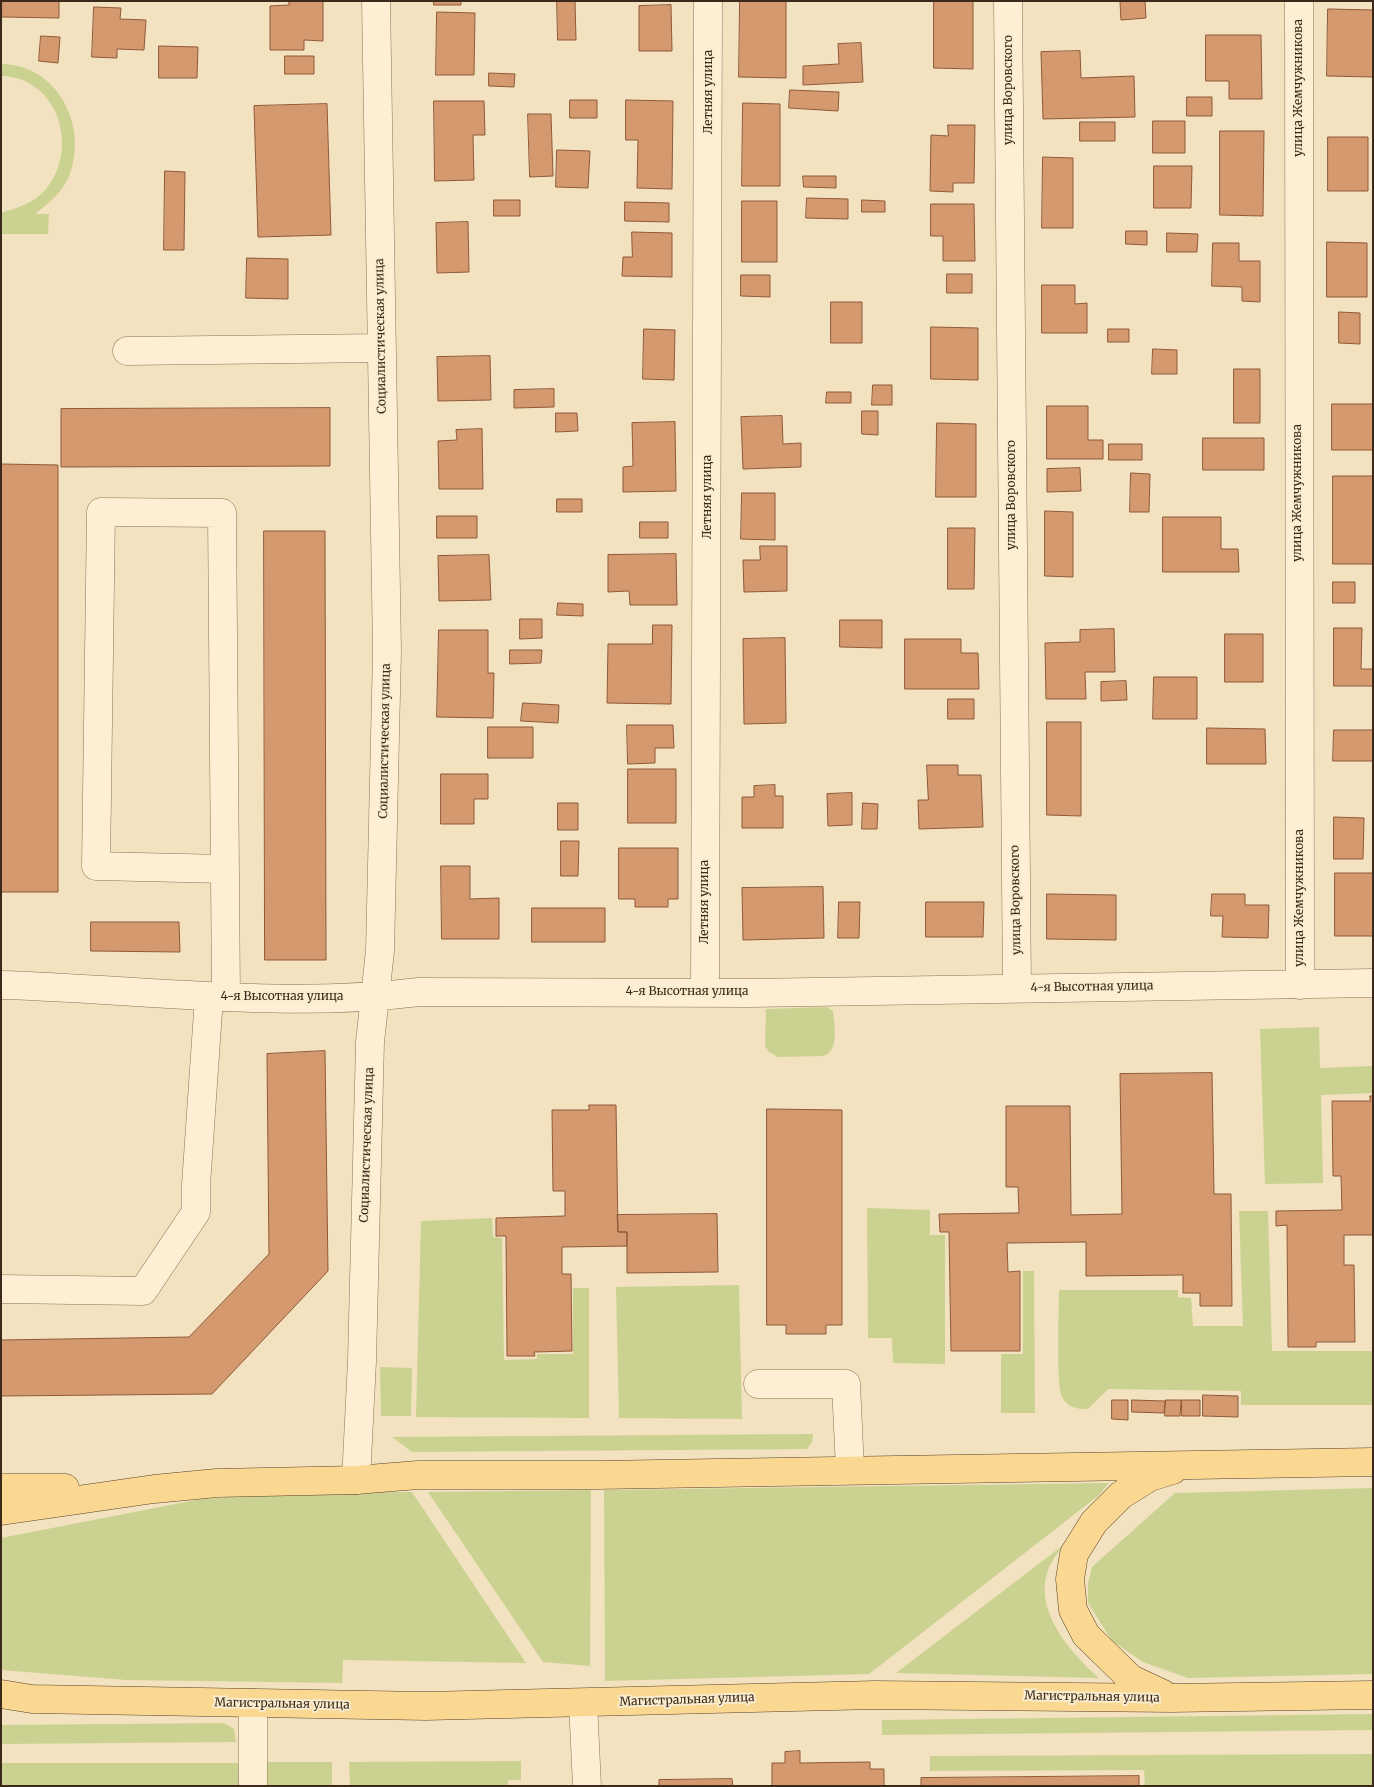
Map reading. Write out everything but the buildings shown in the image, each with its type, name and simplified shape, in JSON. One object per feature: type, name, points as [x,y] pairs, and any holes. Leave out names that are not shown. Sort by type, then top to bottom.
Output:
[{"type":"main road","points":[[1,1511],[154,1489],[217,1483],[356,1480],[418,1476],[607,1475],[1373,1462]]},
{"type":"main road","points":[[1171,1698],[1131,1679],[1086,1635],[1073,1610],[1070,1579],[1074,1554],[1094,1522],[1120,1496],[1150,1477],[1193,1464]]},
{"type":"main road","points":[[1,1488],[154,1489]]},
{"type":"main road","name":"Магистральная улица","points":[[1,1694],[32,1699],[426,1706],[875,1695],[1171,1698],[1373,1695]]},
{"type":"street","name":"Социалистическая улица","points":[[356,1480],[362,1361],[370,1042],[380,951],[387,651],[376,1]]},
{"type":"street","name":"Летняя улица","points":[[705,992],[708,1]]},
{"type":"street","name":"улица Воровского","points":[[1008,1],[1017,988]]},
{"type":"street","name":"улица Жемчужникова","points":[[1299,1],[1300,985]]},
{"type":"street","points":[[127,351],[382,348]]},
{"type":"street","points":[[1,1289],[143,1291],[196,1212],[196,1185],[217,997],[225,869],[222,513],[101,512],[96,866],[225,869]]},
{"type":"street","name":"4-я Высотная улица","points":[[1,986],[61,987],[217,997],[374,998],[419,992],[705,992],[1373,983]]},
{"type":"street","points":[[758,1384],[846,1384],[850,1470]]},
{"type":"street","points":[[252,1703],[254,1786]]},
{"type":"street","points":[[583,1703],[587,1786]]},
{"type":"green space","points":[[1,64],[21,67],[38,74],[52,86],[63,101],[71,118],[75,136],[70,174],[60,192],[35,214],[49,214],[48,234],[1,234],[1,213],[19,207],[41,195],[56,174],[61,155],[62,137],[58,118],[50,102],[37,89],[21,80],[1,76]]},
{"type":"green space","points":[[827,1007],[833,1011],[835,1030],[834,1043],[828,1053],[823,1056],[778,1057],[769,1052],[765,1046],[766,1009]]},
{"type":"green space","points":[[1319,1027],[1320,1068],[1373,1066],[1373,1093],[1321,1095],[1323,1183],[1265,1184],[1260,1029]]},
{"type":"green space","points":[[867,1208],[930,1210],[930,1235],[945,1235],[945,1364],[893,1363],[892,1338],[868,1338]]},
{"type":"green space","points":[[1239,1211],[1268,1211],[1272,1351],[1372,1351],[1373,1405],[1241,1405],[1241,1391],[1108,1389],[1088,1409],[1077,1408],[1067,1404],[1062,1397],[1059,1377],[1059,1290],[1178,1290],[1178,1297],[1191,1298],[1193,1326],[1243,1326]]},
{"type":"green space","points":[[492,1218],[493,1237],[502,1238],[504,1360],[537,1359],[537,1354],[573,1354],[573,1288],[589,1288],[589,1418],[416,1417],[421,1221]]},
{"type":"green space","points":[[1023,1271],[1034,1271],[1035,1413],[1001,1413],[1001,1354],[1023,1354]]},
{"type":"green space","points":[[739,1285],[742,1419],[619,1418],[616,1287]]},
{"type":"green space","points":[[380,1367],[412,1368],[411,1416],[381,1416]]},
{"type":"green space","points":[[813,1434],[812,1442],[807,1449],[412,1452],[392,1437]]},
{"type":"green space","points":[[1109,1483],[1098,1496],[869,1674],[605,1681],[604,1490]]},
{"type":"green space","points":[[1373,1488],[1373,1674],[1188,1678],[1143,1662],[1112,1641],[1088,1603],[1088,1583],[1092,1567],[1175,1493]]},
{"type":"green space","points":[[591,1490],[590,1666],[543,1662],[428,1492]]},
{"type":"green space","points":[[412,1492],[526,1663],[343,1660],[342,1683],[126,1680],[1,1670],[1,1538],[201,1499],[305,1493]]},
{"type":"green space","points":[[1062,1546],[1047,1573],[1046,1603],[1058,1632],[1078,1657],[1099,1678],[896,1673]]},
{"type":"green space","points":[[1373,1714],[1373,1730],[882,1735],[882,1720]]},
{"type":"green space","points":[[224,1723],[234,1729],[236,1742],[1,1744],[1,1725]]},
{"type":"green space","points":[[1373,1754],[1373,1786],[1145,1786],[1144,1770],[930,1771],[930,1756]]},
{"type":"green space","points":[[521,1761],[521,1780],[508,1780],[508,1786],[350,1786],[349,1762]]},
{"type":"green space","points":[[267,1762],[332,1762],[332,1786],[267,1786]]},
{"type":"green space","points":[[1,1763],[238,1763],[239,1786],[1,1786]]}]
